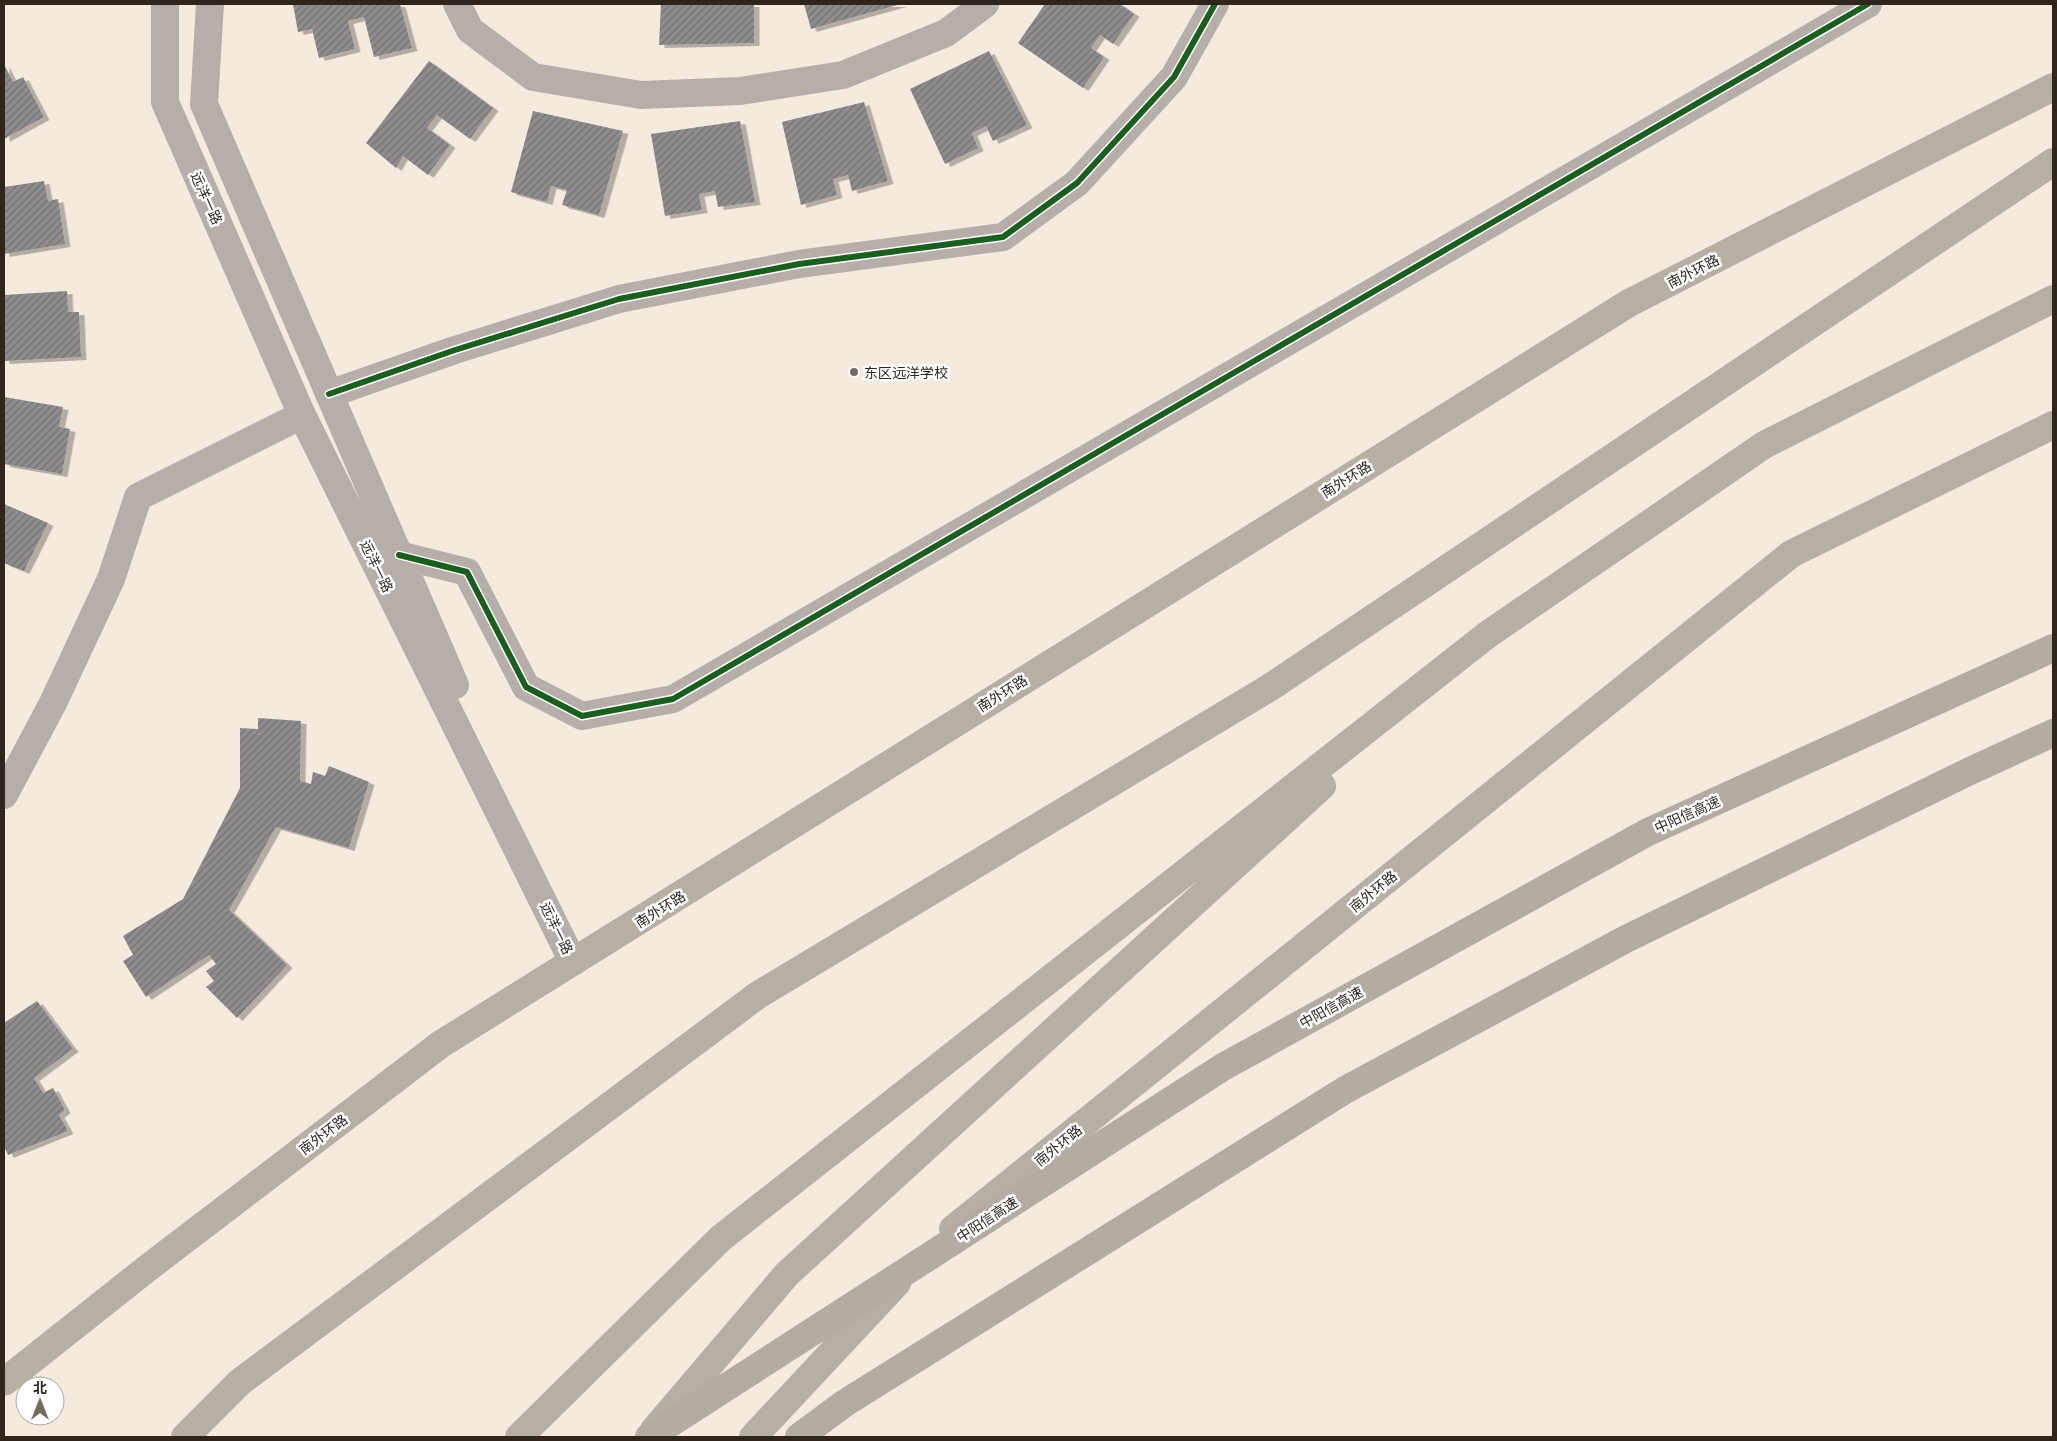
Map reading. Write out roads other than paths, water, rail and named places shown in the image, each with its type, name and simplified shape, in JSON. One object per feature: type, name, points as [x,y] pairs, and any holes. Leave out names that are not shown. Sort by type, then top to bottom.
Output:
[{"type":"highway","name":"南外环路","points":[[4,1382],[149,1267],[442,1044],[1628,303],[2053,87]]},
{"type":"highway","points":[[185,1437],[240,1382],[758,995],[1269,688],[2053,162]]},
{"type":"highway","points":[[519,1437],[721,1238],[1487,635],[1764,445],[2053,299]]},
{"type":"highway","name":"南外环路","points":[[752,1437],[929,1249],[1791,554],[2053,425]]},
{"type":"highway","points":[[648,1437],[787,1274],[1487,635]]},
{"type":"highway","name":"中阳信高速","points":[[648,1437],[1223,1067],[1648,832],[2053,648]]},
{"type":"highway","points":[[799,1437],[853,1398],[1345,1090],[1626,939],[1970,771],[2053,733]]},
{"type":"highway","points":[[191,1437],[240,1382]]},
{"type":"street","name":"远洋一路","points":[[165,4],[165,102],[302,415],[574,962]]},
{"type":"street","name":"远洋一路","points":[[210,4],[204,104],[535,867],[574,962]]},
{"type":"street","points":[[456,4],[470,30],[533,77],[641,95],[740,91],[843,75],[946,33],[985,4]]},
{"type":"street","points":[[329,394],[455,350],[619,299],[799,264],[1003,237],[1077,182],[1174,77],[1215,4]]},
{"type":"street","points":[[399,555],[467,572],[526,687],[582,716],[673,699],[1868,4]]},
{"type":"street","points":[[4,795],[53,703],[111,579],[138,497],[302,415]]},
{"type":"place","name":"东区远洋学校","points":[[854,372]]}]
